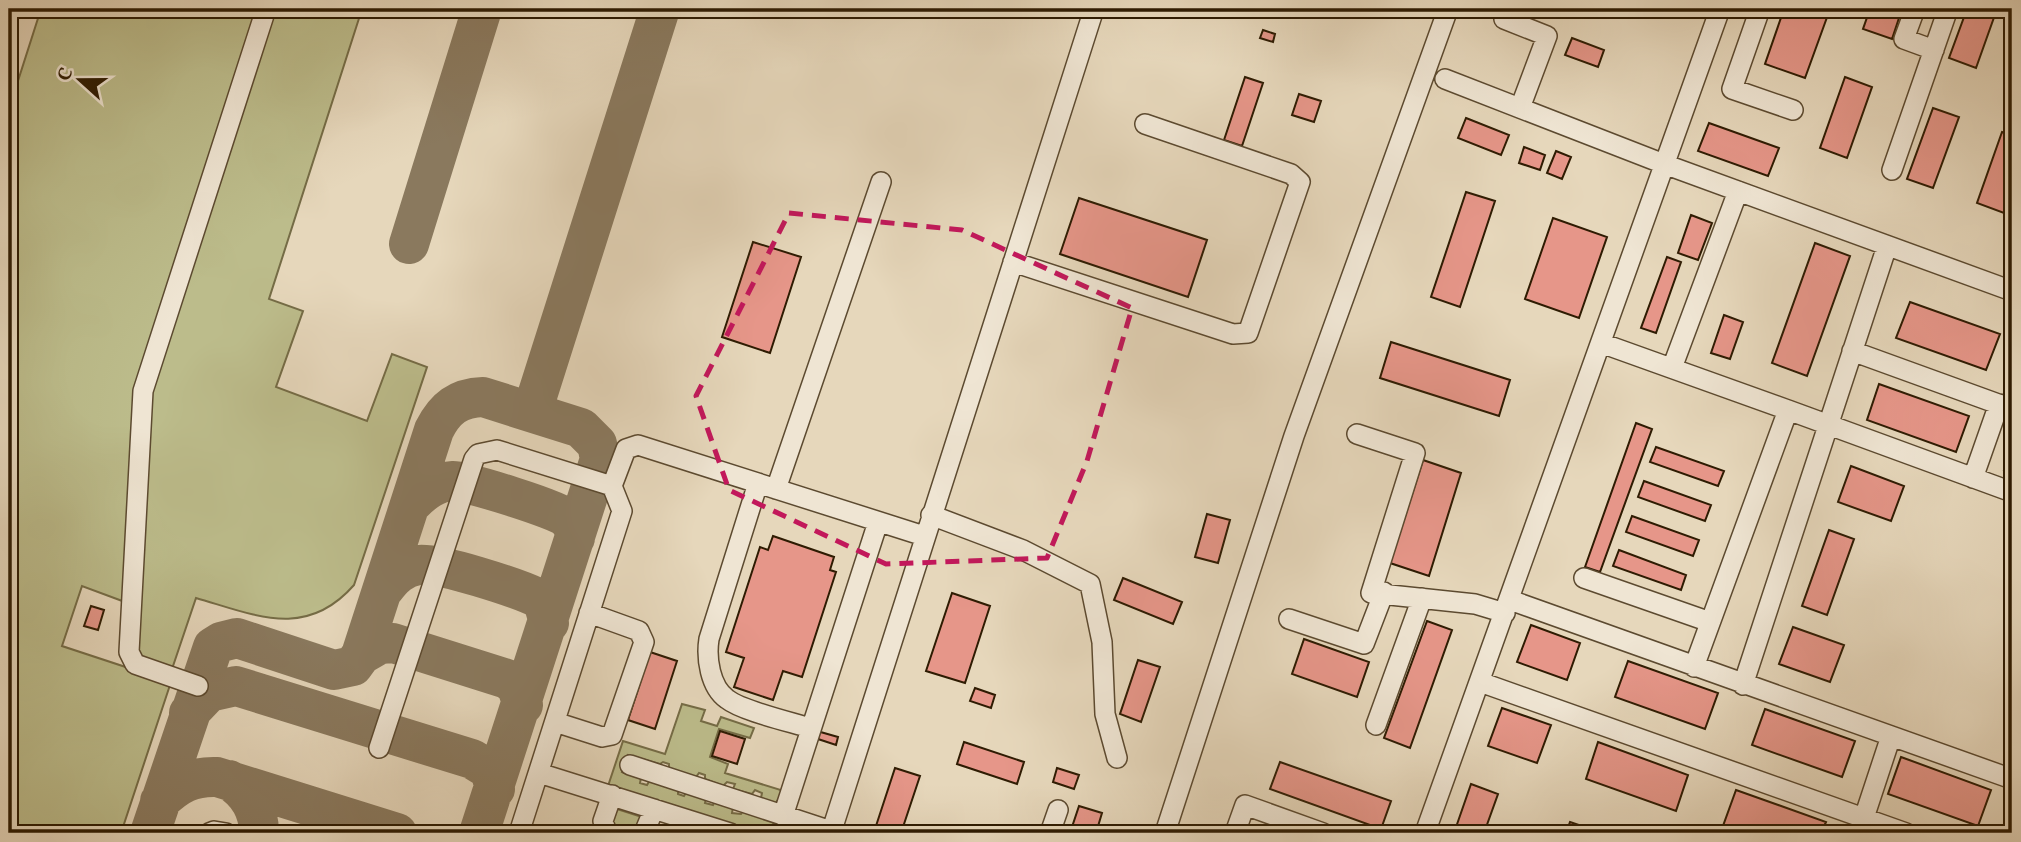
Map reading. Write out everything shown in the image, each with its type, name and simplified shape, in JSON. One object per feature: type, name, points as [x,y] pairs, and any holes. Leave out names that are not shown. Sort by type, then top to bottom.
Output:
[{"type":"lane","points":[[198,686],[135,664],[129,652],[141,400],[266,9]]},
{"type":"lane","points":[[630,765],[831,832],[1094,9]]},
{"type":"lane","points":[[1165,833],[1294,436],[1448,9]]},
{"type":"lane","points":[[1507,9],[1504,19],[1547,36],[1520,108]]},
{"type":"lane","points":[[1425,833],[1720,9]]},
{"type":"lane","points":[[1760,9],[1732,89],[1793,110]]},
{"type":"lane","points":[[1915,9],[1905,39],[1934,50]]},
{"type":"lane","points":[[1892,170],[1948,9]]},
{"type":"lane","points":[[1445,79],[1664,164],[2012,291]]},
{"type":"lane","points":[[1013,262],[1233,334],[1248,333],[1300,182],[1291,174],[1145,124]]},
{"type":"lane","points":[[810,728],[727,700],[717,685],[708,661],[709,639],[881,181]]},
{"type":"lane","points":[[1672,368],[1738,191]]},
{"type":"lane","points":[[1743,685],[1887,246]]},
{"type":"lane","points":[[1601,343],[1788,410],[1829,428],[2012,492]]},
{"type":"lane","points":[[1852,351],[2006,406],[1973,478]]},
{"type":"lane","points":[[1694,667],[1788,410]]},
{"type":"lane","points":[[1357,433],[1416,453],[1371,593],[1384,592],[1507,606],[1694,667],[2012,779]]},
{"type":"lane","points":[[519,833],[622,510],[612,485],[622,455],[631,446],[638,445],[924,536]]},
{"type":"lane","points":[[379,748],[478,454],[497,450],[612,485]]},
{"type":"lane","points":[[931,515],[1023,550],[1090,584],[1102,642],[1105,715],[1117,758]]},
{"type":"lane","points":[[783,816],[878,522]]},
{"type":"lane","points":[[1584,578],[1710,622]]},
{"type":"lane","points":[[1289,619],[1364,644],[1384,592]]},
{"type":"lane","points":[[1376,725],[1422,598]]},
{"type":"lane","points":[[555,722],[602,737],[612,735],[644,642],[639,631],[589,613]]},
{"type":"lane","points":[[1480,682],[1861,826],[1906,833]]},
{"type":"lane","points":[[1861,826],[1891,736]]},
{"type":"lane","points":[[539,773],[654,809],[687,827],[730,833]]},
{"type":"lane","points":[[607,833],[603,821],[612,795]]},
{"type":"lane","points":[[1235,833],[1245,805],[1323,833]]},
{"type":"lane","points":[[644,833],[654,809]]},
{"type":"lane","points":[[1050,833],[1058,810]]},
{"type":"lane","points":[[209,833],[226,833]]},
{"type":"highlighted area","points":[[789,213],[962,230],[1132,308],[1087,461],[1047,558],[886,564],[729,490],[696,396]]},
{"type":"green space","points":[[41,9],[259,9],[134,401],[125,602],[82,586],[62,646],[171,682],[121,833],[9,833],[9,109]]},
{"type":"green space","points":[[268,9],[362,9],[269,299],[303,311],[276,387],[367,421],[392,354],[427,367],[354,585],[336,602],[317,613],[298,618],[259,616],[196,598],[171,672],[136,659],[144,394]]},
{"type":"green space","points":[[682,704],[705,710],[701,721],[717,726],[721,717],[754,728],[750,738],[719,729],[710,757],[728,764],[725,773],[784,791],[775,804],[761,798],[762,793],[755,790],[752,794],[733,789],[735,784],[727,782],[723,786],[705,779],[705,775],[699,773],[696,777],[669,769],[669,764],[663,762],[660,764],[628,755],[622,772],[641,778],[640,783],[647,785],[650,780],[678,790],[678,794],[684,796],[687,791],[706,798],[705,803],[713,805],[715,800],[733,807],[732,813],[741,814],[744,809],[774,820],[772,830],[781,833],[752,833],[608,786],[623,741],[665,754]]},
{"type":"green space","points":[[614,808],[642,817],[639,833],[622,833],[609,828]]},
{"type":"building","points":[[1784,9],[1830,9],[1805,78],[1765,64]]},
{"type":"building","points":[[1870,9],[1902,9],[1892,39],[1863,29]]},
{"type":"building","points":[[1967,9],[1997,9],[1976,68],[1949,58]]},
{"type":"building","points":[[1263,30],[1275,34],[1273,42],[1260,38]]},
{"type":"building","points":[[1572,38],[1604,50],[1598,67],[1565,55]]},
{"type":"building","points":[[1245,77],[1263,83],[1242,146],[1224,140]]},
{"type":"building","points":[[1845,77],[1872,87],[1847,158],[1820,148]]},
{"type":"building","points":[[1299,94],[1321,101],[1314,122],[1292,115]]},
{"type":"building","points":[[1933,108],[1959,117],[1933,188],[1907,179]]},
{"type":"building","points":[[1466,118],[1509,135],[1501,155],[1458,138]]},
{"type":"building","points":[[1709,123],[1779,148],[1768,176],[1698,151]]},
{"type":"building","points":[[2002,132],[2012,136],[2012,191],[2004,213],[1977,203]]},
{"type":"building","points":[[1524,147],[1545,155],[1540,170],[1519,163]]},
{"type":"building","points":[[1556,151],[1571,157],[1562,179],[1547,173]]},
{"type":"building","points":[[1466,192],[1495,201],[1460,307],[1431,297]]},
{"type":"building","points":[[1079,198],[1207,240],[1188,297],[1060,254]]},
{"type":"building","points":[[1691,215],[1712,223],[1698,260],[1678,253]]},
{"type":"building","points":[[1553,218],[1607,237],[1579,318],[1525,299]]},
{"type":"building","points":[[753,242],[801,257],[770,353],[722,337]]},
{"type":"building","points":[[1815,243],[1850,256],[1807,376],[1772,363]]},
{"type":"building","points":[[1667,257],[1681,262],[1656,333],[1641,328]]},
{"type":"building","points":[[1910,302],[2000,334],[1986,370],[1896,338]]},
{"type":"building","points":[[1724,315],[1743,322],[1730,359],[1711,353]]},
{"type":"building","points":[[1391,342],[1510,380],[1499,416],[1380,378]]},
{"type":"building","points":[[1879,384],[1969,416],[1956,452],[1867,420]]},
{"type":"building","points":[[1636,423],[1652,429],[1600,572],[1585,567]]},
{"type":"building","points":[[1656,447],[1724,471],[1718,486],[1650,462]]},
{"type":"building","points":[[2012,447],[2012,473],[2004,470]]},
{"type":"building","points":[[1423,460],[1461,473],[1429,576],[1390,563]]},
{"type":"building","points":[[1851,466],[1904,486],[1891,521],[1838,502]]},
{"type":"building","points":[[1644,481],[1711,505],[1705,521],[1638,497]]},
{"type":"building","points":[[1207,514],[1230,520],[1218,563],[1195,557]]},
{"type":"building","points":[[1632,516],[1699,540],[1693,556],[1626,532]]},
{"type":"building","points":[[1829,530],[1854,539],[1827,615],[1802,606]]},
{"type":"building","points":[[773,536],[834,557],[830,570],[836,572],[802,677],[783,671],[773,700],[734,687],[744,658],[726,652],[760,547],[768,550]]},
{"type":"building","points":[[1619,550],[1686,575],[1681,590],[1613,566]]},
{"type":"building","points":[[1123,578],[1182,602],[1173,624],[1114,600]]},
{"type":"building","points":[[952,593],[990,606],[965,683],[926,671]]},
{"type":"building","points":[[91,606],[104,610],[98,630],[84,626]]},
{"type":"building","points":[[1427,621],[1452,630],[1410,748],[1384,738]]},
{"type":"building","points":[[1531,625],[1580,643],[1567,680],[1517,662]]},
{"type":"building","points":[[1793,627],[1844,645],[1830,682],[1779,664]]},
{"type":"building","points":[[1304,639],[1369,662],[1357,697],[1292,674]]},
{"type":"building","points":[[650,652],[677,661],[655,729],[628,720]]},
{"type":"building","points":[[1138,660],[1160,667],[1141,722],[1120,714]]},
{"type":"building","points":[[1628,661],[1718,693],[1705,729],[1615,697]]},
{"type":"building","points":[[975,688],[995,695],[991,708],[970,701]]},
{"type":"building","points":[[1502,708],[1551,725],[1537,763],[1488,746]]},
{"type":"building","points":[[1765,709],[1855,741],[1842,777],[1752,745]]},
{"type":"building","points":[[720,731],[745,739],[737,764],[712,756]]},
{"type":"building","points":[[817,731],[838,737],[836,745],[815,738]]},
{"type":"building","points":[[964,742],[1024,762],[1017,784],[957,764]]},
{"type":"building","points":[[1598,742],[1688,775],[1676,811],[1586,779]]},
{"type":"building","points":[[1901,757],[1991,790],[1978,826],[1888,794]]},
{"type":"building","points":[[1280,762],[1391,801],[1381,829],[1270,789]]},
{"type":"building","points":[[895,768],[920,776],[901,833],[877,833],[874,832]]},
{"type":"building","points":[[1057,768],[1079,775],[1074,789],[1053,782]]},
{"type":"building","points":[[1471,784],[1498,794],[1484,833],[1454,833]]},
{"type":"building","points":[[1736,790],[1826,822],[1821,833],[1744,833],[1723,826]]},
{"type":"building","points":[[1079,806],[1102,813],[1096,833],[1070,833]]},
{"type":"building","points":[[1570,822],[1602,833],[1566,833]]},
{"type":"taxiway","points":[[409,244],[482,9]]},
{"type":"taxiway","points":[[532,412],[660,9]]},
{"type":"taxiway","points":[[150,833],[213,647],[237,638],[334,670],[353,666],[361,655],[434,430],[453,406],[466,399],[483,397],[581,428],[597,444],[600,459],[479,833]]},
{"type":"taxiway","points":[[411,504],[435,486],[453,481],[461,482],[512,496],[560,514],[571,523],[575,538]]},
{"type":"taxiway","points":[[384,589],[398,574],[412,566],[443,567],[496,582],[538,598],[544,605],[549,623]]},
{"type":"taxiway","points":[[361,655],[380,644],[393,643],[507,679],[516,685],[523,705]]},
{"type":"taxiway","points":[[189,713],[209,692],[236,686],[472,759],[490,770],[495,789]]},
{"type":"taxiway","points":[[160,801],[186,782],[217,777],[397,833]]},
{"type":"taxiway","points":[[229,780],[242,790],[251,802],[259,833]]}]
